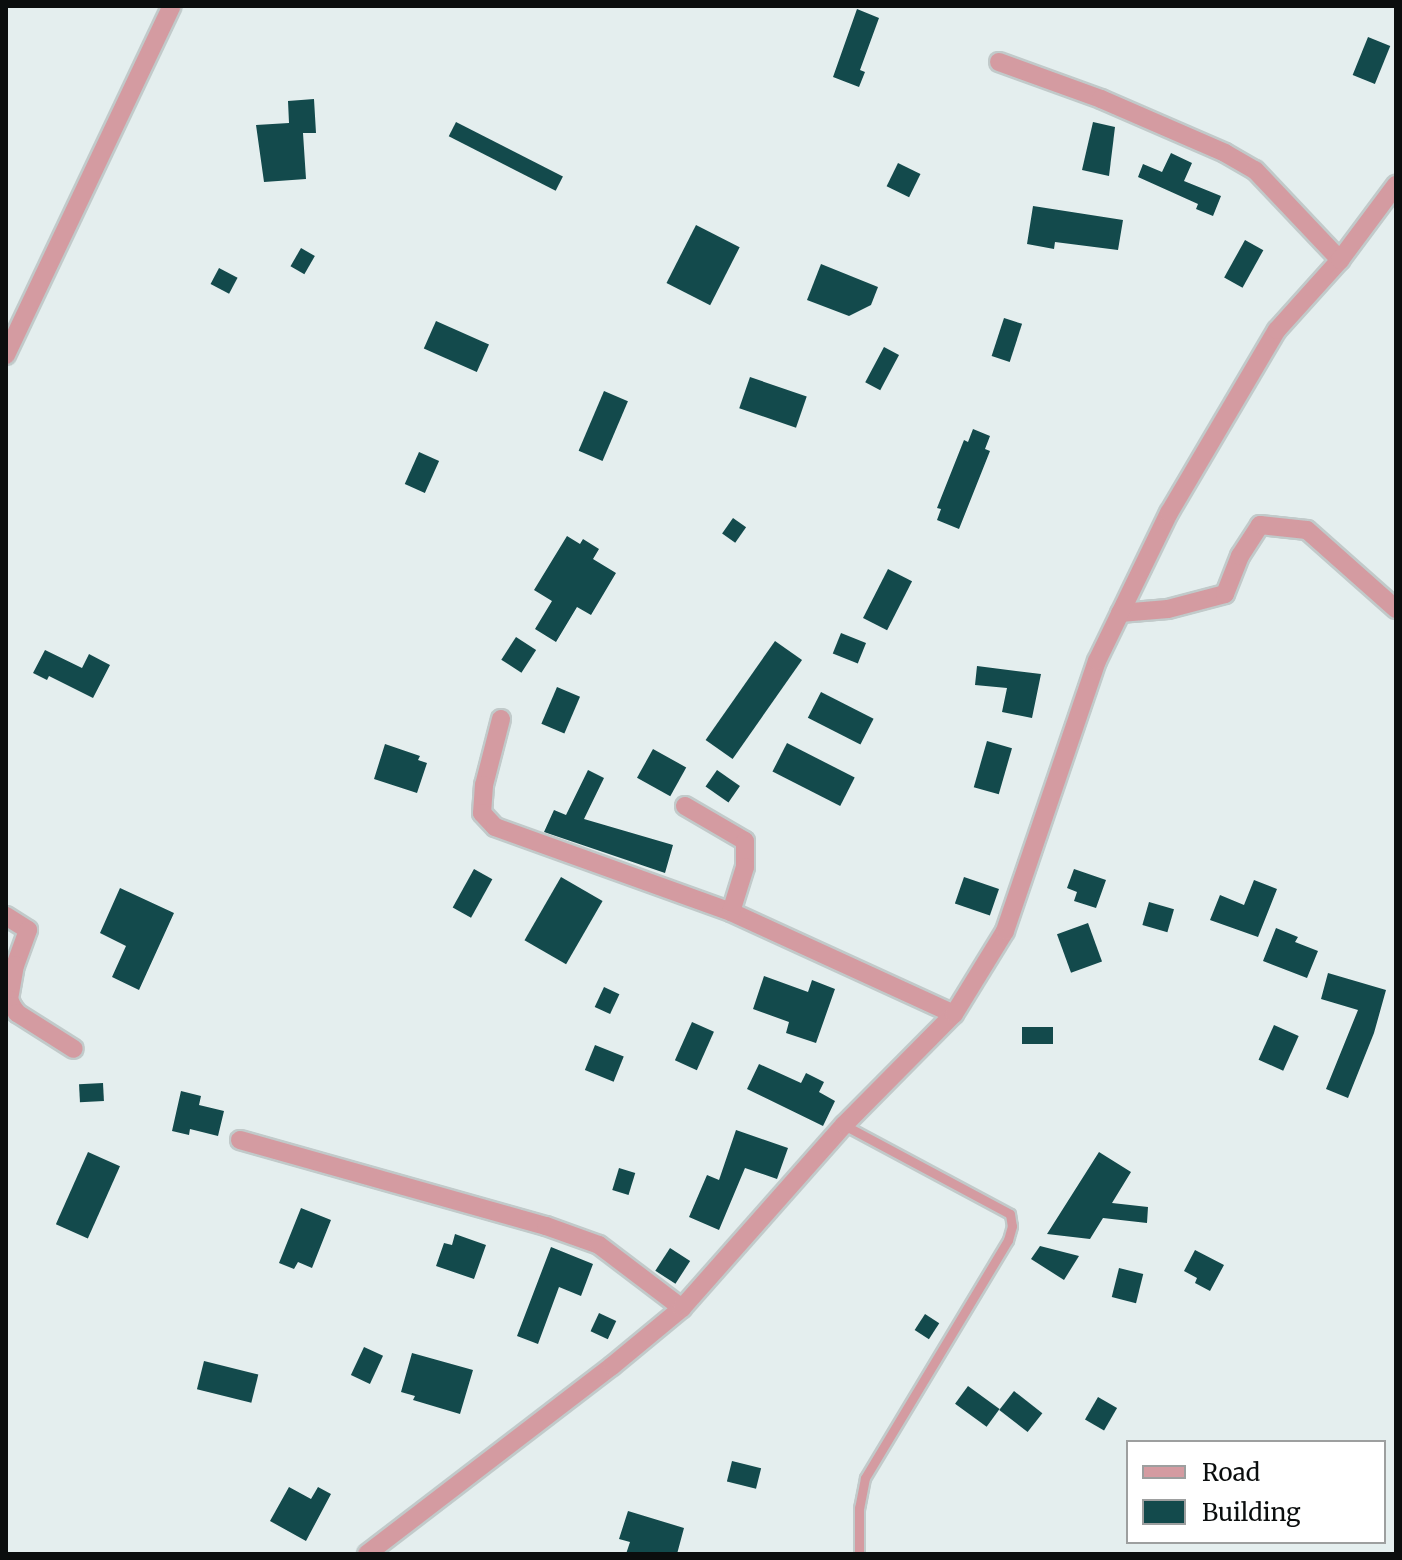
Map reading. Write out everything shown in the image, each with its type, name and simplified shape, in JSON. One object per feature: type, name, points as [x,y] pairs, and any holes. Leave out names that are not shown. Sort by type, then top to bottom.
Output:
[{"type":"street","points":[[6,355],[172,6]]},
{"type":"street","points":[[999,62],[1101,99],[1225,153],[1255,170],[1340,260]]},
{"type":"street","points":[[367,1554],[612,1366],[682,1308],[844,1125],[954,1014],[1005,931],[1097,661],[1169,513],[1277,330],[1340,260],[1396,185]]},
{"type":"street","points":[[1120,613],[1168,609],[1225,594],[1240,556],[1260,525],[1307,530],[1396,609]]},
{"type":"street","points":[[501,719],[484,785],[482,813],[495,827],[731,912],[954,1014]]},
{"type":"street","points":[[685,806],[745,841],[745,867],[731,912]]},
{"type":"street","points":[[6,916],[28,930],[15,965],[9,999],[12,1006],[17,1013],[74,1049]]},
{"type":"street","points":[[240,1140],[546,1226],[599,1245],[682,1308]]},
{"type":"lane","points":[[844,1125],[1010,1214],[1012,1226],[1008,1240],[865,1478],[859,1508],[859,1554]]},
{"type":"building","points":[[857,9],[879,18],[860,70],[865,72],[859,87],[833,77]]},
{"type":"building","points":[[1368,37],[1390,46],[1375,84],[1353,75]]},
{"type":"building","points":[[314,99],[316,133],[303,133],[306,179],[264,182],[256,125],[289,123],[288,101]]},
{"type":"building","points":[[456,122],[563,176],[556,191],[449,136]]},
{"type":"building","points":[[1093,122],[1115,127],[1109,176],[1082,170]]},
{"type":"building","points":[[1171,153],[1192,163],[1184,181],[1221,196],[1213,216],[1196,209],[1198,204],[1138,177],[1143,164],[1162,172]]},
{"type":"building","points":[[898,163],[920,174],[909,197],[887,186]]},
{"type":"building","points":[[1033,206],[1123,220],[1118,250],[1055,242],[1054,249],[1027,244]]},
{"type":"building","points":[[696,225],[740,247],[710,305],[666,283]]},
{"type":"building","points":[[1245,240],[1263,250],[1243,288],[1224,278]]},
{"type":"building","points":[[301,248],[315,256],[304,274],[290,266]]},
{"type":"building","points":[[821,264],[878,287],[871,305],[849,316],[807,300]]},
{"type":"building","points":[[219,268],[238,278],[229,294],[211,284]]},
{"type":"building","points":[[1004,318],[1022,324],[1010,362],[992,356]]},
{"type":"building","points":[[436,321],[489,345],[477,372],[424,348]]},
{"type":"building","points":[[884,347],[899,355],[880,390],[865,382]]},
{"type":"building","points":[[750,377],[807,397],[796,428],[739,408]]},
{"type":"building","points":[[604,391],[628,401],[603,461],[579,451]]},
{"type":"building","points":[[973,429],[990,436],[985,449],[990,451],[959,529],[937,520],[941,509],[937,508],[964,440],[968,442]]},
{"type":"building","points":[[419,452],[439,461],[425,493],[405,484]]},
{"type":"building","points":[[733,518],[746,527],[735,543],[722,534]]},
{"type":"building","points":[[567,536],[580,544],[583,539],[599,549],[593,559],[616,573],[591,615],[577,607],[556,642],[535,629],[552,601],[534,590]]},
{"type":"building","points":[[888,569],[912,581],[887,630],[863,618]]},
{"type":"building","points":[[841,633],[866,643],[858,664],[833,653]]},
{"type":"building","points":[[516,637],[536,650],[521,673],[501,660]]},
{"type":"building","points":[[775,641],[802,660],[733,759],[706,740]]},
{"type":"building","points":[[45,650],[82,668],[89,654],[110,665],[93,698],[49,676],[47,680],[33,673]]},
{"type":"building","points":[[977,666],[1041,674],[1032,718],[1002,712],[1007,688],[975,685]]},
{"type":"building","points":[[557,687],[580,697],[564,734],[541,724]]},
{"type":"building","points":[[821,692],[874,719],[860,745],[808,718]]},
{"type":"building","points":[[987,741],[1012,748],[999,794],[974,787]]},
{"type":"building","points":[[787,743],[855,778],[840,806],[772,772]]},
{"type":"building","points":[[385,744],[420,756],[418,760],[427,763],[417,793],[374,779]]},
{"type":"building","points":[[653,749],[686,767],[670,796],[637,778]]},
{"type":"building","points":[[588,770],[604,778],[584,819],[673,845],[665,873],[544,832],[554,810],[566,815]]},
{"type":"building","points":[[717,770],[740,786],[728,802],[706,786]]},
{"type":"building","points":[[474,869],[492,879],[471,918],[453,907]]},
{"type":"building","points":[[1074,869],[1106,880],[1096,908],[1074,901],[1077,892],[1067,888]]},
{"type":"building","points":[[561,877],[603,901],[566,964],[524,940]]},
{"type":"building","points":[[964,877],[999,889],[990,916],[955,903]]},
{"type":"building","points":[[1254,880],[1277,889],[1258,937],[1210,920],[1220,895],[1244,905]]},
{"type":"building","points":[[120,888],[174,913],[139,990],[112,977],[126,946],[100,933]]},
{"type":"building","points":[[1149,902],[1174,909],[1167,932],[1142,925]]},
{"type":"building","points":[[1088,923],[1102,962],[1071,973],[1057,934]]},
{"type":"building","points":[[1276,928],[1298,937],[1295,942],[1318,951],[1307,978],[1263,961]]},
{"type":"building","points":[[1328,973],[1386,990],[1374,1033],[1348,1098],[1326,1089],[1358,1010],[1321,999]]},
{"type":"building","points":[[764,976],[808,992],[812,980],[835,989],[816,1043],[786,1033],[789,1022],[753,1009]]},
{"type":"building","points":[[604,987],[619,994],[610,1014],[595,1007]]},
{"type":"building","points":[[692,1022],[714,1032],[697,1070],[675,1060]]},
{"type":"building","points":[[1274,1025],[1299,1036],[1283,1071],[1259,1060]]},
{"type":"building","points":[[1022,1027],[1053,1027],[1053,1044],[1022,1044]]},
{"type":"building","points":[[595,1045],[624,1057],[614,1082],[585,1070]]},
{"type":"building","points":[[759,1064],[801,1083],[806,1073],[824,1082],[819,1092],[835,1101],[823,1126],[747,1089]]},
{"type":"building","points":[[103,1083],[104,1101],[80,1102],[79,1084]]},
{"type":"building","points":[[181,1091],[201,1096],[199,1105],[224,1111],[218,1136],[190,1129],[189,1135],[172,1131]]},
{"type":"building","points":[[736,1130],[788,1148],[777,1179],[745,1168],[719,1230],[689,1217],[707,1175],[719,1180]]},
{"type":"building","points":[[88,1152],[120,1166],[88,1238],[56,1224]]},
{"type":"building","points":[[1099,1152],[1131,1172],[1112,1203],[1148,1207],[1147,1223],[1103,1218],[1090,1239],[1047,1234]]},
{"type":"building","points":[[619,1168],[635,1173],[629,1195],[612,1190]]},
{"type":"building","points":[[301,1208],[331,1220],[312,1268],[298,1262],[294,1269],[279,1263]]},
{"type":"building","points":[[455,1234],[486,1245],[474,1279],[436,1266],[444,1243],[452,1245]]},
{"type":"building","points":[[1040,1246],[1079,1256],[1064,1280],[1031,1259]]},
{"type":"building","points":[[551,1247],[593,1264],[581,1296],[559,1287],[538,1344],[517,1336]]},
{"type":"building","points":[[670,1248],[690,1261],[675,1284],[655,1271]]},
{"type":"building","points":[[1195,1250],[1224,1265],[1210,1291],[1195,1283],[1197,1278],[1184,1271]]},
{"type":"building","points":[[1119,1268],[1143,1274],[1136,1303],[1112,1297]]},
{"type":"building","points":[[599,1313],[616,1321],[608,1339],[591,1331]]},
{"type":"building","points":[[925,1314],[939,1323],[929,1339],[915,1330]]},
{"type":"building","points":[[364,1347],[383,1356],[370,1384],[351,1375]]},
{"type":"building","points":[[412,1353],[473,1370],[460,1414],[413,1400],[415,1396],[401,1392]]},
{"type":"building","points":[[204,1361],[258,1375],[251,1403],[197,1389]]},
{"type":"building","points":[[968,1386],[1000,1409],[987,1427],[955,1404]]},
{"type":"building","points":[[1014,1391],[1042,1413],[1028,1432],[999,1410]]},
{"type":"building","points":[[1098,1397],[1117,1408],[1104,1431],[1085,1420]]},
{"type":"building","points":[[732,1461],[761,1468],[756,1489],[727,1481]]},
{"type":"building","points":[[289,1487],[311,1499],[318,1487],[331,1494],[306,1541],[270,1521]]},
{"type":"building","points":[[628,1511],[684,1528],[677,1554],[626,1554],[630,1542],[619,1539]]}]
